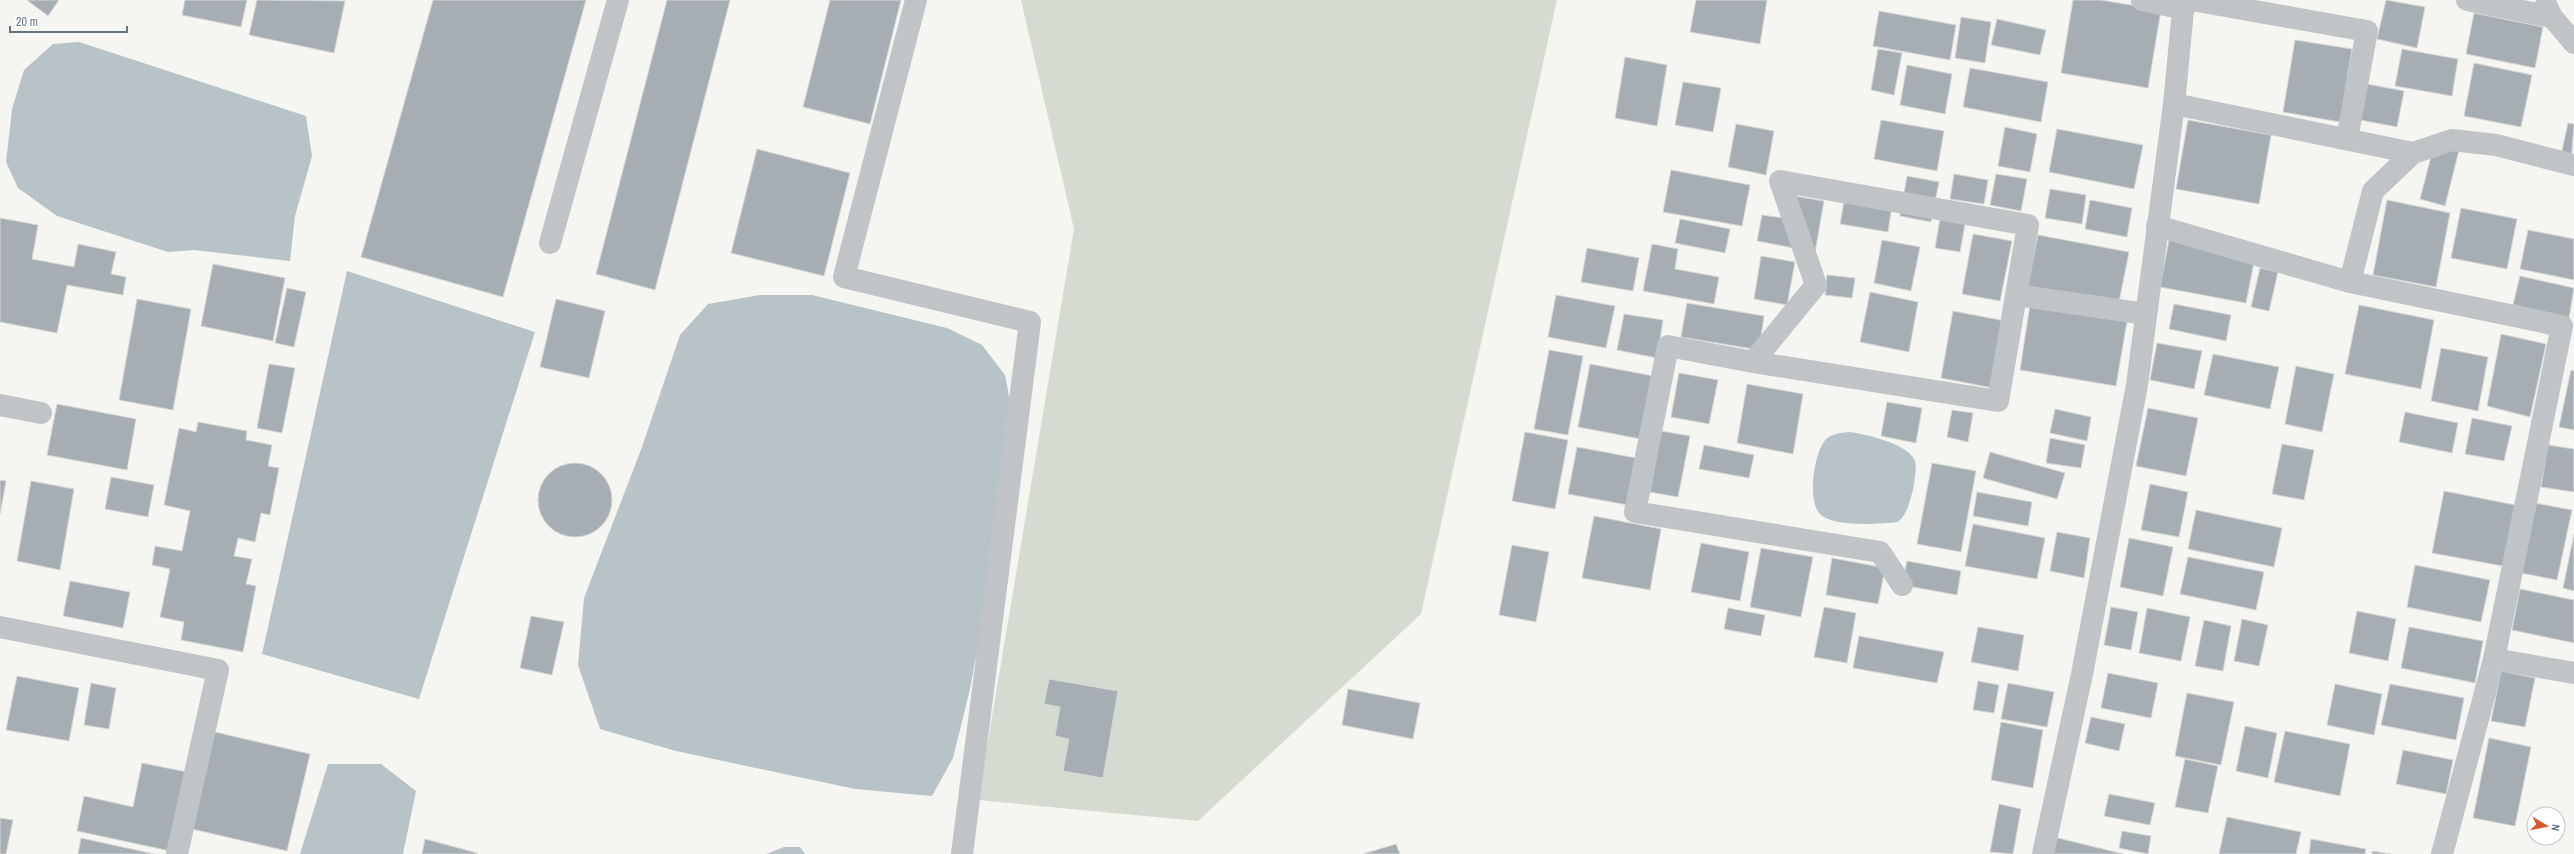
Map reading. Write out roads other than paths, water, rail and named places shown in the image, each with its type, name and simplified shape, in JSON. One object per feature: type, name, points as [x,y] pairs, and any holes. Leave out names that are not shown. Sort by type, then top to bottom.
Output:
[{"type":"street","points":[[550,243],[618,0]]},
{"type":"street","points":[[916,0],[844,278],[1030,322],[962,854]]},
{"type":"street","points":[[2142,0],[2187,3],[2367,31],[2347,139]]},
{"type":"street","points":[[2466,0],[2548,8],[2574,44]]},
{"type":"street","points":[[2043,854],[2082,674],[2137,385],[2187,3]]},
{"type":"street","points":[[2174,104],[2413,153]]},
{"type":"street","points":[[2350,282],[2373,190],[2413,153],[2452,140],[2496,145],[2574,165]]},
{"type":"street","points":[[1753,362],[1816,286],[1780,181],[2028,225],[1998,401],[1753,362],[1668,346],[1635,512],[1880,552],[1902,585]]},
{"type":"street","points":[[2157,226],[2350,282],[2562,326],[2494,659],[2442,854]]},
{"type":"street","points":[[2016,295],[2146,314]]},
{"type":"street","points":[[0,405],[41,413]]},
{"type":"street","points":[[0,627],[218,670],[177,854]]},
{"type":"street","points":[[2494,659],[2574,673]]}]
